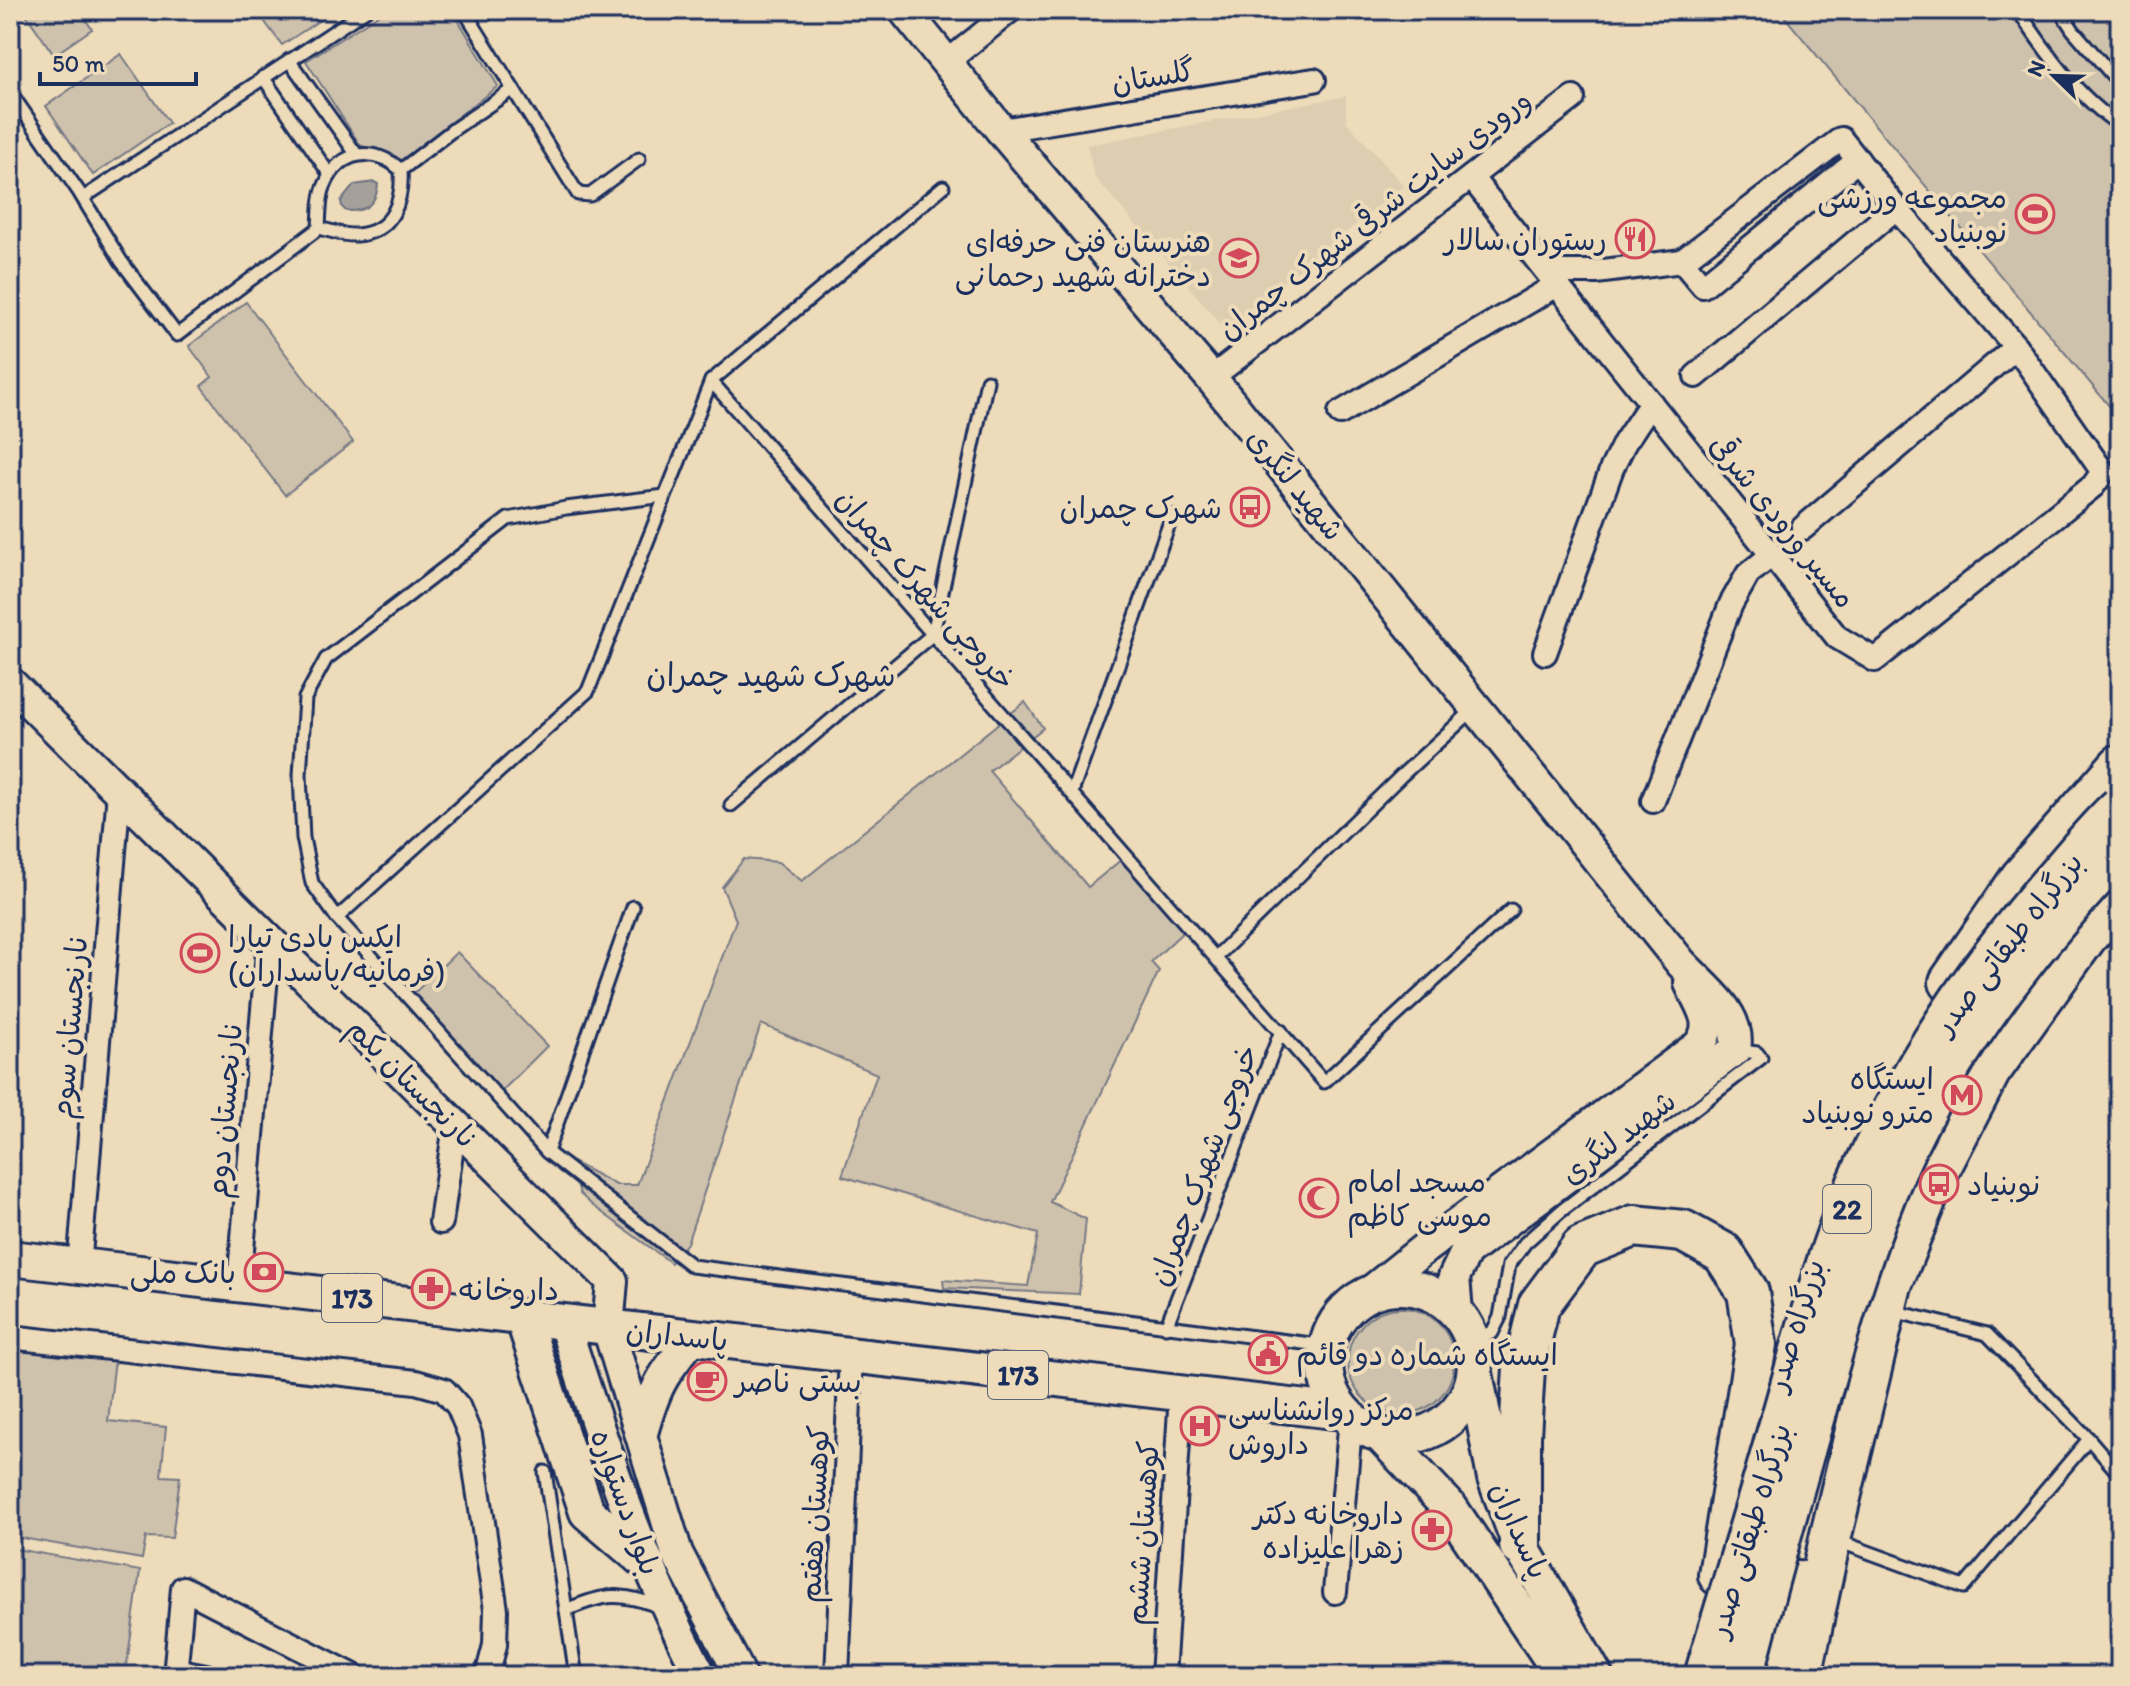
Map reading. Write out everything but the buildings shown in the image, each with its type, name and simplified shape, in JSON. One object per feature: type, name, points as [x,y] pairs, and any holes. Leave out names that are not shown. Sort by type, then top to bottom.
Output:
[{"type":"highway","name":"بزرگراه صدر","points":[[1691,1676],[1818,1246],[1856,1148],[1921,1026],[2012,891],[2120,765]]},
{"type":"highway","name":"بزرگراه طبقاتی صدر","points":[[1705,1676],[1821,1279],[1848,1206],[1878,1140],[1937,1031],[1990,958],[2036,900],[2120,807]]},
{"type":"highway","name":"بزرگراه طبقاتی صدر","points":[[1743,1676],[1848,1292],[1897,1166],[1926,1109],[2001,990],[2069,904],[2120,851]]},
{"type":"highway","name":"بزرگراه صدر","points":[[1752,1676],[1774,1587],[1874,1270],[1913,1173],[1974,1058],[2074,920],[2120,876]]},
{"type":"highway","points":[[1768,1676],[1796,1589],[1851,1388],[1933,1181],[1990,1071],[2086,937],[2120,899]]},
{"type":"highway","points":[[1506,1556],[1520,1436],[1524,1368],[1539,1305],[1582,1247],[1634,1226],[1683,1231],[1723,1253],[1748,1292],[1756,1344],[1719,1575]]},
{"type":"highway","points":[[1801,1676],[1888,1296]]},
{"type":"main road","name":"شهید لنگری","points":[[904,10],[1211,378],[1681,963],[1725,1009],[1734,1023],[1737,1036],[1735,1050],[1450,1267],[1434,1274],[1422,1266],[1425,1248]]},
{"type":"main road","name":"نارنجستان یکم","points":[[10,683],[612,1281],[608,1328]]},
{"type":"main road","name":"شهید لنگری","points":[[1369,1293],[1698,1046],[1706,1036],[1708,1025],[1681,963]]},
{"type":"main road","points":[[1461,1317],[1438,1297],[1416,1288],[1392,1287],[1369,1293],[1350,1306],[1335,1324],[1327,1346],[1325,1370],[1331,1392],[1347,1415],[1361,1427],[1382,1436],[1407,1438],[1431,1432],[1452,1417],[1468,1397],[1475,1373],[1475,1347],[1461,1317],[1454,1277],[1466,1252]]},
{"type":"main road","name":"پاسداران","points":[[10,1258],[1347,1415]]},
{"type":"main road","points":[[523,1318],[587,1512],[647,1563]]},
{"type":"main road","name":"بلوار دستواره","points":[[564,1323],[647,1563],[666,1609],[700,1675]]},
{"type":"main road","name":"بلوار دستواره","points":[[608,1328],[677,1553],[741,1676]]},
{"type":"main road","points":[[642,1433],[654,1391],[667,1368],[694,1337]]},
{"type":"main road","name":"پاسداران","points":[[1475,1373],[1506,1556],[1563,1676]]},
{"type":"main road","points":[[590,1405],[602,1398],[629,1396]]},
{"type":"main road","name":"پاسداران","points":[[1382,1436],[1450,1508],[1506,1556],[1595,1676]]},
{"type":"street","points":[[947,62],[1011,10]]},
{"type":"street","name":"گلستان","points":[[1001,130],[1314,80]]},
{"type":"street","name":"ورودی سایت شرقی شهرک چمران","points":[[1211,378],[1573,98]]},
{"type":"street","points":[[1340,413],[1552,278],[1682,261],[1841,139],[2016,347],[1803,528]]},
{"type":"street","points":[[1682,261],[1703,286],[1858,160]]},
{"type":"street","name":"مسیر ورودی شرقی","points":[[1471,177],[1837,637],[1875,660],[2093,486],[2103,472],[2016,347]]},
{"type":"street","points":[[1696,376],[1896,208]]},
{"type":"street","points":[[1545,653],[1612,468],[1651,403]]},
{"type":"street","points":[[1653,801],[1731,604],[1748,574],[1772,555]]},
{"type":"street","name":"نارنجستان سوم","points":[[79,1267],[119,792]]},
{"type":"street","name":"نارنجستان دوم","points":[[239,1284],[269,941]]},
{"type":"street","points":[[441,1222],[455,1125]]},
{"type":"street","points":[[10,1337],[416,1382],[444,1390],[465,1420],[476,1468],[496,1610],[495,1645],[487,1676]]},
{"type":"street","name":"کوهستان هفتم","points":[[837,1676],[851,1355]]},
{"type":"street","name":"کوهستان ششم","points":[[1163,1676],[1181,1394]]},
{"type":"street","points":[[1335,1592],[1347,1415]]},
{"type":"street","points":[[206,1676],[175,1673],[183,1588],[354,1676]]},
{"type":"lane","points":[[83,198],[366,10]]},
{"type":"lane","points":[[464,10],[578,194],[590,195],[639,159]]},
{"type":"lane","points":[[2018,10],[2045,52],[2105,115],[2120,125]]},
{"type":"lane","points":[[2060,10],[2073,30],[2120,84]]},
{"type":"lane","points":[[289,60],[357,155]]},
{"type":"lane","points":[[263,77],[330,175]]},
{"type":"lane","points":[[401,170],[513,89]]},
{"type":"lane","points":[[10,92],[83,198],[121,261],[177,335],[319,228],[323,187],[341,163],[357,155],[378,155],[401,170],[402,193],[397,208],[387,221],[373,231],[356,236],[319,228]]},
{"type":"lane","points":[[337,918],[588,691],[711,381],[943,187]]},
{"type":"lane","name":"خروجی شهرک چمران","points":[[665,496],[566,508],[508,519],[326,659],[305,698],[300,775],[303,838],[312,883],[337,918],[547,1152],[692,1266],[1166,1327],[1281,1031],[711,381]]},
{"type":"lane","points":[[731,805],[933,634],[987,381]]},
{"type":"lane","points":[[1072,792],[1172,516]]},
{"type":"lane","points":[[1216,957],[1475,707]]},
{"type":"lane","points":[[547,1152],[633,907]]},
{"type":"lane","points":[[1281,1031],[1324,1082],[1511,910]]},
{"type":"lane","points":[[1461,1317],[1481,1335],[1492,1333],[1500,1317],[1509,1265],[1525,1243],[1561,1211],[1761,1058],[1757,1053],[1735,1050]]},
{"type":"lane","points":[[1888,1296],[1987,1334],[2120,1475]]},
{"type":"lane","points":[[1166,1327],[1327,1346]]},
{"type":"lane","points":[[1830,1539],[1964,1587],[2089,1439]]},
{"type":"lane","points":[[545,1472],[576,1676]]},
{"type":"lane","points":[[566,1610],[598,1596],[632,1597],[666,1609]]},
{"type":"shaded area","points":[[23,10],[79,10],[92,29],[54,55]]},
{"type":"shaded area","points":[[256,10],[335,10],[282,45]]},
{"type":"shaded area","points":[[386,10],[452,10],[498,86],[400,161],[360,145],[306,61]]},
{"type":"shaded area","name":"مجموعه ورزشی نوبنیاد","points":[[1779,10],[2120,10],[2120,419]]},
{"type":"shaded area","points":[[121,54],[169,123],[93,175],[46,106]]},
{"type":"shaded area","name":"هنرستان فنی حرفه‌ای دخترانه شهید رحمانی","points":[[1346,96],[1346,121],[1404,186],[1225,329],[1094,176],[1087,145]]},
{"type":"shaded area","points":[[378,184],[377,191],[369,205],[353,211],[342,207],[341,201],[354,185]]},
{"type":"shaded area","points":[[246,302],[353,442],[285,495],[201,386],[212,377],[189,346]]},
{"type":"shaded area","points":[[1025,702],[1043,728],[989,771],[1088,887],[1122,859],[1137,858],[1186,929],[1151,962],[1159,971],[1050,1202],[1086,1219],[1079,1294],[944,1288],[943,1280],[1028,1286],[1038,1234],[842,1176],[877,1074],[761,1024],[687,1243],[671,1263],[592,1205],[580,1194],[571,1161],[616,1185],[637,1185],[736,920],[722,887],[744,859],[778,862],[802,881]]},
{"type":"shaded area","points":[[457,952],[547,1046],[502,1091],[411,996]]},
{"type":"shaded area","points":[[1401,1308],[1421,1312],[1438,1324],[1450,1341],[1454,1361],[1450,1381],[1438,1398],[1421,1410],[1401,1414],[1381,1410],[1364,1398],[1352,1381],[1348,1361],[1352,1341],[1364,1324],[1381,1312]]},
{"type":"shaded area","points":[[10,1346],[115,1359],[108,1421],[166,1427],[161,1476],[180,1477],[172,1538],[146,1537],[142,1559],[10,1536]]},
{"type":"shaded area","points":[[10,1548],[140,1571],[126,1671],[145,1676],[10,1676]]},
{"type":"place","name":"مجموعه ورزشی نوبنیاد","points":[[2035,214]]},
{"type":"place","name":"رستوران سالار","points":[[1635,239]]},
{"type":"place","name":"هنرستان فنی حرفه‌ای دخترانه شهید رحمانی","points":[[1239,258]]},
{"type":"place","name":"شهرک چمران","points":[[1250,507]]},
{"type":"place","name":"ایکس بادی تیارا (فرمانیه/پاسداران)","points":[[200,953]]},
{"type":"place","name":"ایستگاه مترو نوبنیاد","points":[[1962,1095]]},
{"type":"place","name":"نوبنیاد","points":[[1939,1184]]},
{"type":"place","name":"مسجد امام موسی کاظم","points":[[1319,1198]]},
{"type":"place","name":"بانک ملی","points":[[264,1272]]},
{"type":"place","name":"داروخانه","points":[[431,1289]]},
{"type":"place","name":"ایستگاه شماره دو قائم","points":[[1268,1354]]},
{"type":"place","name":"بستی ناصر","points":[[707,1381]]},
{"type":"place","name":"مرکز روانشناسی داروش","points":[[1200,1426]]},
{"type":"place","name":"داروخانه دکتر زهرا علیزاده","points":[[1432,1530]]},
{"type":"district","name":"شهرک شهید چمران","points":[[771,675]]}]
